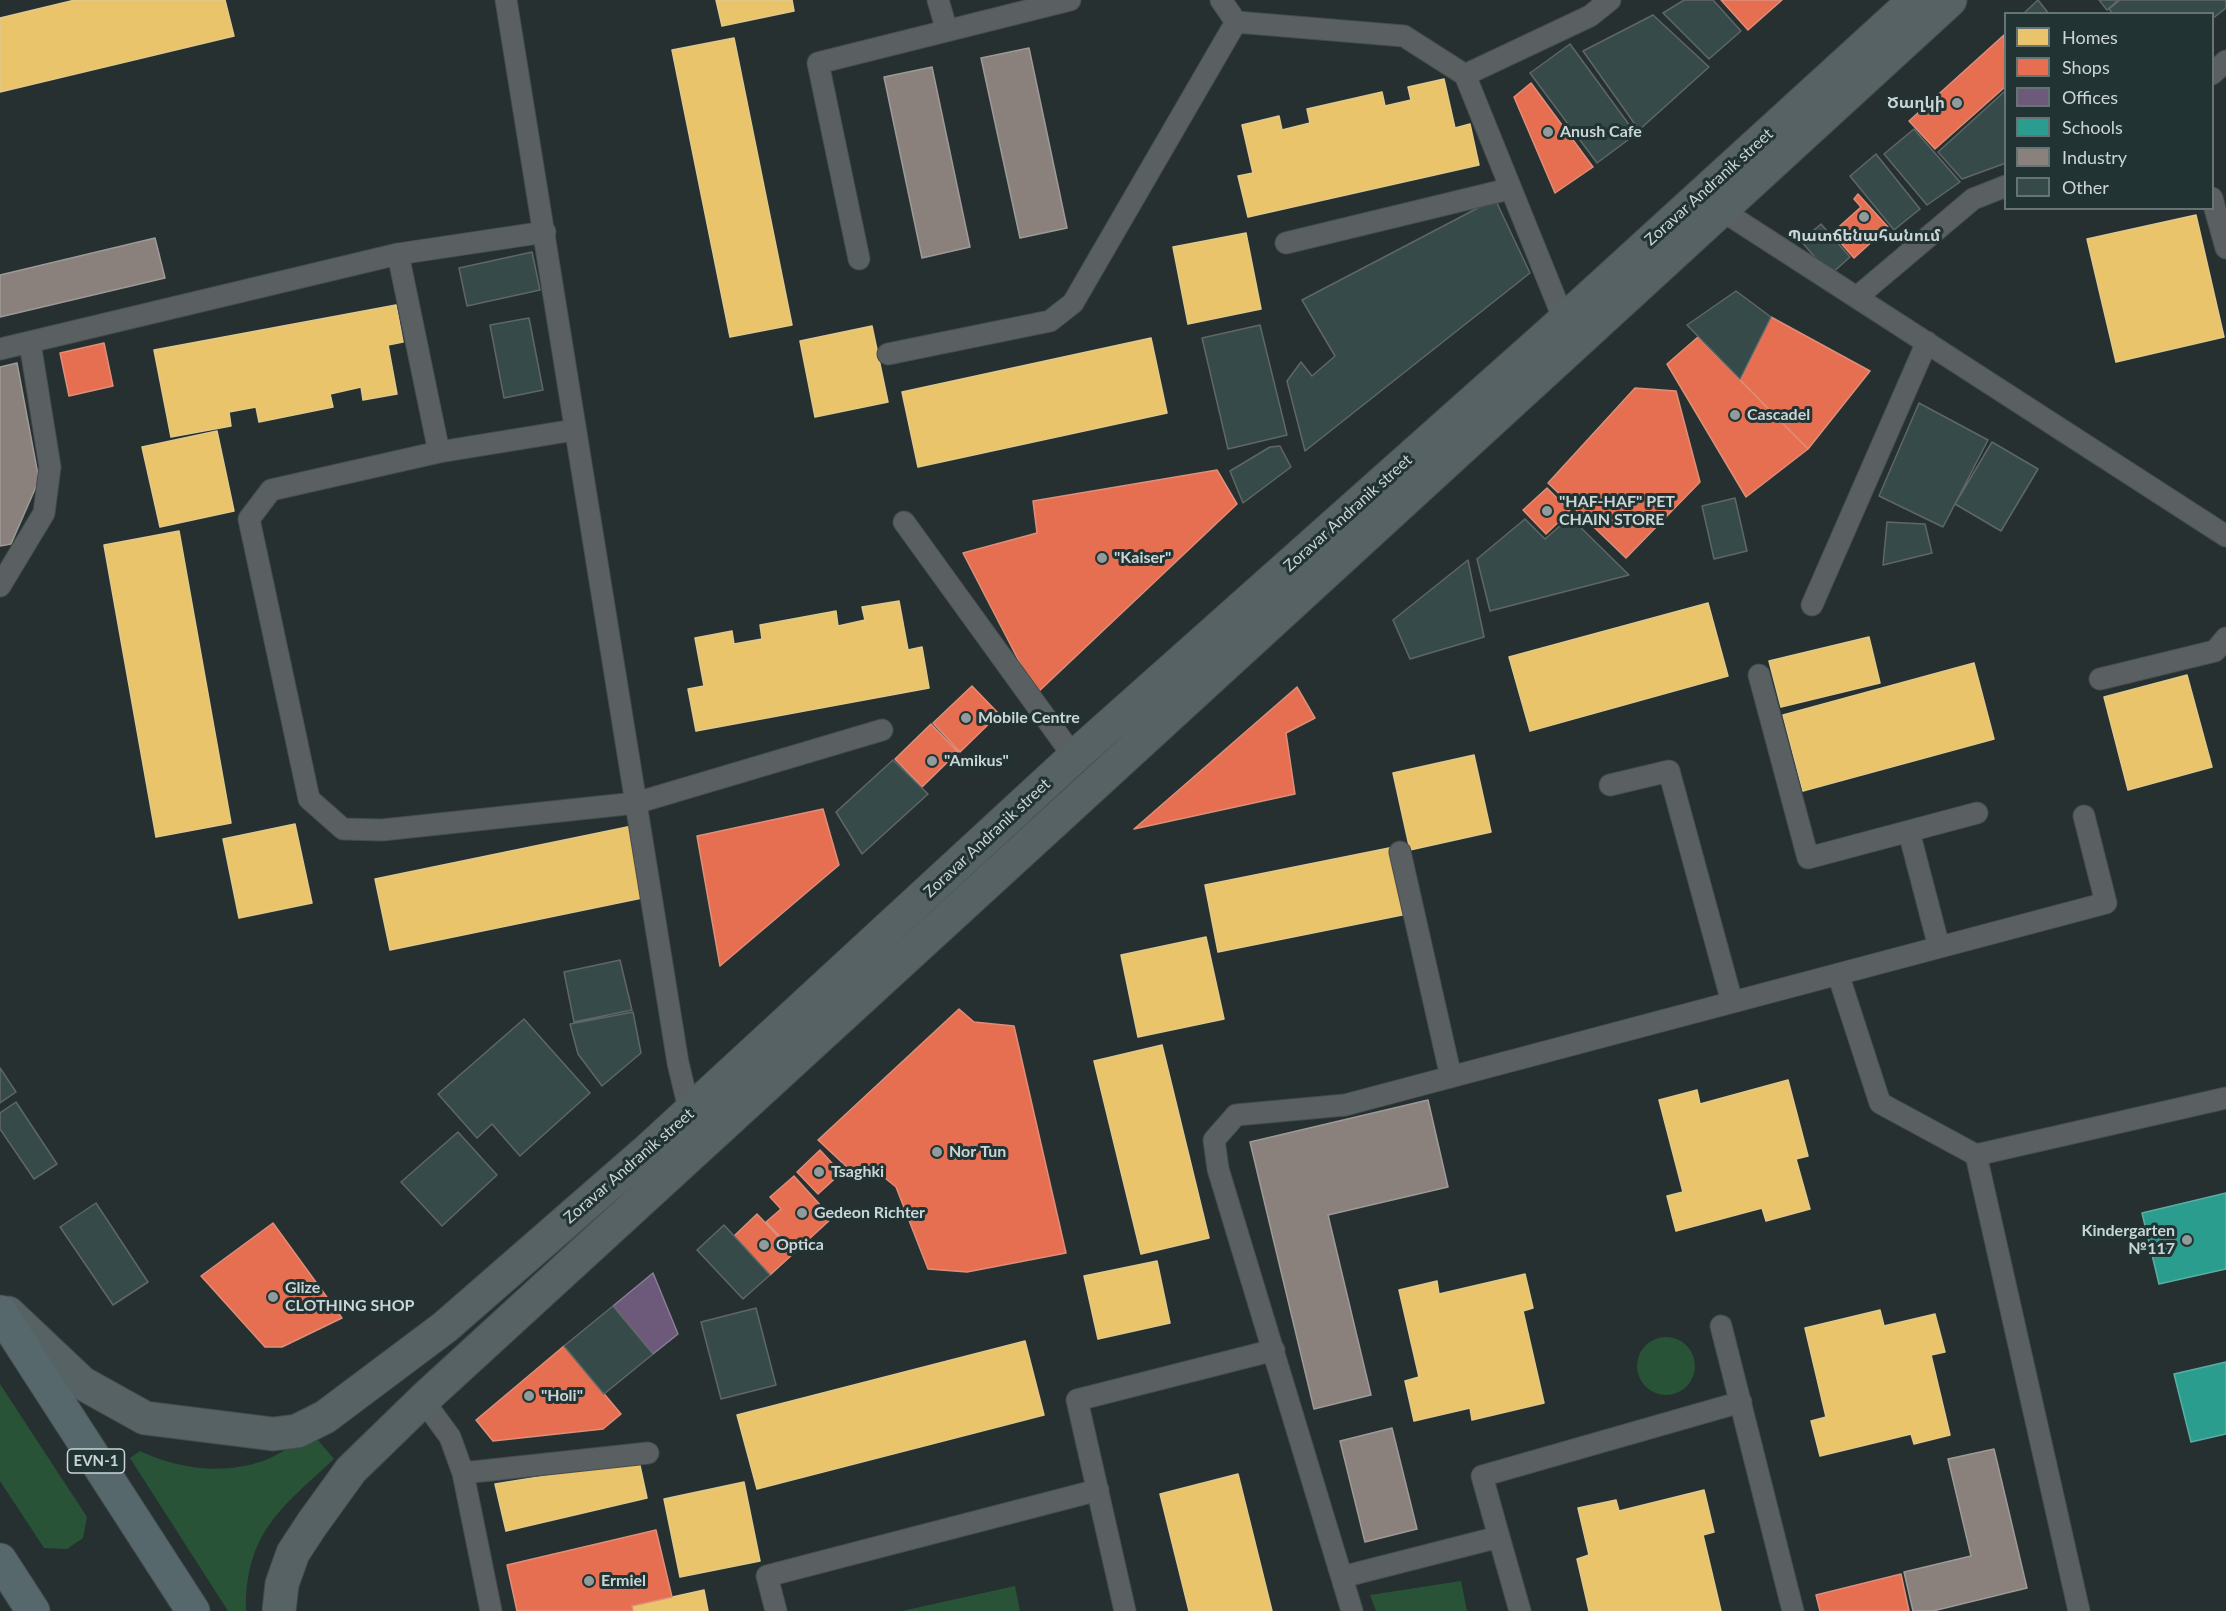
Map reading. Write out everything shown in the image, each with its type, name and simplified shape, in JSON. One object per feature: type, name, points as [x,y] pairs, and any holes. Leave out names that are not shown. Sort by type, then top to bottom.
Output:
[{"type":"highway","name":"EVN-1","points":[[0,1312],[193,1611]]},
{"type":"highway","points":[[0,1560],[33,1611]]},
{"type":"main road","name":"Zoravar Andranik street","points":[[279,1611],[282,1584],[292,1553],[351,1470],[423,1400],[711,1138],[1711,203],[1915,0]]},
{"type":"main road","name":"Zoravar Andranik street","points":[[0,1306],[82,1383],[145,1418],[273,1434],[297,1431],[325,1418],[445,1327],[690,1113],[1074,757],[1564,320],[1711,203],[1950,0]]},
{"type":"lane","points":[[506,0],[678,1063],[690,1113],[711,1138]]},
{"type":"lane","points":[[938,0],[946,31]]},
{"type":"lane","points":[[859,260],[818,63],[1070,0]]},
{"type":"lane","points":[[1221,0],[1236,22]]},
{"type":"lane","points":[[1465,75],[1590,16],[1610,0]]},
{"type":"lane","points":[[1236,22],[1404,36],[1465,75],[1509,189],[1564,320]]},
{"type":"lane","points":[[888,354],[1050,321],[1073,303],[1236,22]]},
{"type":"lane","points":[[2214,72],[2226,61]]},
{"type":"lane","points":[[1857,297],[1974,199],[2004,187]]},
{"type":"lane","points":[[1286,243],[1509,189]]},
{"type":"lane","points":[[1711,203],[2226,536]]},
{"type":"lane","points":[[2214,205],[2226,248]]},
{"type":"lane","points":[[0,350],[398,254],[545,232]]},
{"type":"lane","points":[[398,254],[439,452]]},
{"type":"lane","points":[[1812,605],[1927,342]]},
{"type":"lane","points":[[0,586],[44,513],[50,467],[30,343]]},
{"type":"lane","points":[[574,430],[439,452],[271,490],[249,519],[309,800],[343,829],[382,830],[636,803],[882,730]]},
{"type":"lane","points":[[904,522],[1074,757]]},
{"type":"lane","points":[[2100,679],[2214,651],[2226,638]]},
{"type":"lane","points":[[1759,675],[1808,858],[1977,813]]},
{"type":"lane","points":[[1610,785],[1669,771],[1732,1002]]},
{"type":"lane","points":[[1352,1611],[1218,1169],[1214,1140],[1236,1115],[1345,1106],[2106,903],[2084,816]]},
{"type":"lane","points":[[1909,832],[1939,947]]},
{"type":"lane","points":[[1400,852],[1451,1077]]},
{"type":"lane","points":[[1838,974],[1880,1103],[1976,1155],[2226,1098]]},
{"type":"lane","points":[[1976,1155],[2079,1611]]},
{"type":"lane","points":[[1721,1326],[1793,1611]]},
{"type":"lane","points":[[1125,1611],[1077,1400],[1274,1350]]},
{"type":"lane","points":[[423,1400],[450,1437],[462,1473],[491,1611]]},
{"type":"lane","points":[[1520,1611],[1482,1476],[1741,1402]]},
{"type":"lane","points":[[462,1473],[648,1453]]},
{"type":"lane","points":[[776,1611],[768,1576],[1098,1490]]},
{"type":"lane","points":[[1342,1577],[1499,1538]]},
{"type":"green space","points":[[1660,1337],[1672,1337],[1687,1345],[1695,1360],[1695,1372],[1687,1387],[1672,1395],[1660,1395],[1645,1387],[1637,1372],[1637,1360],[1645,1345]]},
{"type":"green space","points":[[0,1384],[87,1517],[83,1538],[67,1549],[44,1548],[0,1481]]},
{"type":"green space","points":[[312,1433],[334,1459],[298,1492],[270,1524],[259,1542],[252,1561],[247,1584],[246,1611],[228,1611],[130,1458],[140,1451],[185,1466],[232,1468],[263,1461]]},
{"type":"green space","points":[[1461,1581],[1467,1611],[1376,1611],[1370,1595]]},
{"type":"green space","points":[[1015,1586],[1020,1611],[902,1611]]},
{"type":"building: Homes","points":[[75,0],[225,0],[234,36],[0,92],[0,18]]},
{"type":"building: Homes","points":[[716,0],[792,0],[794,11],[722,26]]},
{"type":"building: Homes","points":[[734,38],[792,325],[730,337],[672,50]]},
{"type":"building: Homes","points":[[1444,79],[1455,128],[1470,124],[1479,165],[1248,217],[1238,176],[1253,173],[1242,125],[1279,116],[1282,130],[1310,123],[1307,109],[1382,92],[1385,106],[1411,100],[1408,87]]},
{"type":"building: Homes","points":[[2196,215],[2224,337],[2116,362],[2087,239]]},
{"type":"building: Homes","points":[[1246,233],[1261,309],[1188,324],[1173,247]]},
{"type":"building: Homes","points":[[396,305],[403,342],[388,345],[397,394],[363,400],[361,387],[330,394],[333,407],[259,422],[256,407],[229,412],[231,426],[171,437],[154,350]]},
{"type":"building: Homes","points":[[872,326],[888,402],[815,417],[800,341]]},
{"type":"building: Homes","points":[[1151,338],[1167,413],[918,467],[902,392]]},
{"type":"building: Homes","points":[[217,431],[234,511],[160,527],[142,447]]},
{"type":"building: Homes","points":[[179,531],[231,823],[156,837],[104,545]]},
{"type":"building: Homes","points":[[899,601],[908,650],[922,647],[929,688],[696,731],[688,689],[704,686],[695,638],[732,631],[734,644],[762,639],[760,625],[836,611],[838,626],[865,620],[862,607]]},
{"type":"building: Homes","points":[[1708,603],[1728,676],[1530,731],[1509,657]]},
{"type":"building: Homes","points":[[1869,637],[1880,683],[1781,707],[1769,661]]},
{"type":"building: Homes","points":[[1974,663],[1994,739],[1803,791],[1783,715]]},
{"type":"building: Homes","points":[[2187,675],[2212,767],[2128,790],[2104,697]]},
{"type":"building: Homes","points":[[1474,755],[1491,832],[1410,850],[1393,773]]},
{"type":"building: Homes","points":[[295,824],[312,903],[239,918],[223,839]]},
{"type":"building: Homes","points":[[632,826],[647,897],[390,950],[375,879]]},
{"type":"building: Homes","points":[[1394,847],[1407,914],[1218,952],[1205,885]]},
{"type":"building: Homes","points":[[1206,937],[1224,1019],[1138,1037],[1121,955]]},
{"type":"building: Homes","points":[[1162,1045],[1209,1238],[1141,1254],[1094,1061]]},
{"type":"building: Homes","points":[[1788,1080],[1808,1156],[1796,1159],[1810,1209],[1766,1221],[1762,1208],[1676,1231],[1667,1196],[1683,1192],[1659,1100],[1697,1090],[1700,1104]]},
{"type":"building: Homes","points":[[1157,1261],[1170,1323],[1098,1339],[1084,1276]]},
{"type":"building: Homes","points":[[1525,1274],[1533,1308],[1523,1311],[1544,1403],[1472,1420],[1470,1408],[1414,1421],[1405,1381],[1419,1377],[1399,1290],[1437,1281],[1439,1294]]},
{"type":"building: Homes","points":[[1880,1310],[1884,1326],[1935,1314],[1945,1352],[1931,1355],[1950,1435],[1914,1444],[1911,1434],[1820,1456],[1811,1421],[1826,1417],[1805,1328]]},
{"type":"building: Homes","points":[[1025,1341],[1044,1415],[757,1489],[737,1415]]},
{"type":"building: Homes","points":[[639,1461],[647,1498],[506,1531],[495,1484]]},
{"type":"building: Homes","points":[[1238,1474],[1272,1611],[1189,1611],[1160,1494]]},
{"type":"building: Homes","points":[[744,1482],[760,1561],[680,1577],[664,1499]]},
{"type":"building: Homes","points":[[1704,1490],[1714,1532],[1703,1535],[1721,1611],[1589,1611],[1577,1559],[1589,1555],[1578,1508],[1616,1500],[1619,1511]]},
{"type":"building: Homes","points":[[704,1590],[708,1611],[633,1611],[632,1606]]},
{"type":"building: Shops","points":[[1721,0],[1782,0],[1748,30]]},
{"type":"building: Shops","name":"Ծաղկի","points":[[2004,35],[2004,88],[1935,149],[1909,121]]},
{"type":"building: Shops","name":"Anush Cafe","points":[[1531,83],[1593,167],[1555,193],[1514,97]]},
{"type":"building: Shops","name":"Պատճենահանում","points":[[1858,194],[1888,227],[1854,258],[1832,233],[1861,207],[1854,199]]},
{"type":"building: Shops","points":[[1771,317],[1870,371],[1808,449],[1740,380]]},
{"type":"building: Shops","name":"Cascadel","points":[[1698,337],[1808,449],[1746,497],[1667,364]]},
{"type":"building: Shops","points":[[104,343],[113,386],[69,396],[60,353]]},
{"type":"building: Shops","points":[[1635,388],[1676,391],[1700,482],[1626,558],[1548,483]]},
{"type":"building: Shops","points":[[1217,470],[1237,504],[1036,694],[963,553],[1037,533],[1033,501]]},
{"type":"building: Shops","name":"\"HAF-HAF\" PET CHAIN STORE","points":[[1547,488],[1570,511],[1546,534],[1523,510]]},
{"type":"building: Shops","name":"Mobile Centre","points":[[972,686],[999,714],[960,752],[933,723]]},
{"type":"building: Shops","points":[[1297,687],[1315,718],[1286,733],[1295,794],[1134,829]]},
{"type":"building: Shops","points":[[931,724],[958,752],[922,787],[895,759]]},
{"type":"building: Shops","points":[[823,809],[839,865],[720,966],[697,836]]},
{"type":"building: Shops","name":"Nor Tun","points":[[959,1009],[974,1022],[1014,1026],[1066,1253],[967,1272],[928,1269],[896,1187],[869,1165],[849,1169],[818,1140]]},
{"type":"building: Shops","name":"Tsaghki","points":[[820,1150],[841,1173],[818,1194],[797,1172]]},
{"type":"building: Shops","name":"Gedeon Richter","points":[[794,1176],[832,1218],[795,1252],[766,1222],[781,1209],[770,1197]]},
{"type":"building: Shops","name":"Optica","points":[[757,1214],[794,1253],[770,1275],[734,1236]]},
{"type":"building: Shops","name":"Glize CLOTHING SHOP","points":[[273,1223],[342,1318],[282,1347],[265,1347],[201,1276]]},
{"type":"building: Shops","points":[[564,1346],[621,1414],[603,1429],[493,1441],[476,1420]]},
{"type":"building: Shops","name":"Ermiel","points":[[656,1530],[672,1597],[632,1606],[633,1611],[517,1611],[507,1565]]},
{"type":"building: Shops","points":[[1901,1574],[1909,1611],[1820,1611],[1816,1595]]},
{"type":"building: Offices","points":[[653,1273],[678,1334],[653,1354],[613,1306]]},
{"type":"building: Schools","name":"Kindergarten №117","points":[[2226,1193],[2226,1269],[2159,1284],[2142,1213]]},
{"type":"building: Schools","points":[[2226,1362],[2226,1434],[2191,1442],[2174,1374]]},
{"type":"building: Industry","points":[[1029,48],[1067,228],[1020,238],[981,58]]},
{"type":"building: Industry","points":[[932,67],[970,247],[922,258],[884,77]]},
{"type":"building: Industry","points":[[155,238],[165,278],[0,317],[0,275]]},
{"type":"building: Industry","points":[[17,363],[39,480],[11,544],[0,546],[0,367]]},
{"type":"building: Industry","points":[[1428,1100],[1448,1187],[1328,1215],[1371,1395],[1314,1409],[1250,1142]]},
{"type":"building: Industry","points":[[1392,1428],[1417,1529],[1365,1542],[1340,1441]]},
{"type":"building: Industry","points":[[1994,1449],[2027,1588],[1933,1611],[1913,1611],[1904,1572],[1971,1556],[1948,1459]]},
{"type":"building: Other","points":[[1684,0],[1713,0],[1741,31],[1709,59],[1663,13]]},
{"type":"building: Other","points":[[2038,0],[2047,12],[2025,12]]},
{"type":"building: Other","points":[[2099,0],[2118,0],[2107,10]]},
{"type":"building: Other","points":[[2120,0],[2226,0],[2226,8],[2214,17],[2214,12],[2111,12],[2109,9]]},
{"type":"building: Other","points":[[1653,15],[1709,67],[1639,130],[1583,51]]},
{"type":"building: Other","points":[[1570,44],[1636,134],[1597,163],[1530,73]]},
{"type":"building: Other","points":[[2004,92],[2004,164],[1962,179],[1938,152]]},
{"type":"building: Other","points":[[1914,129],[1960,182],[1927,205],[1884,154]]},
{"type":"building: Other","points":[[1876,154],[1920,209],[1894,230],[1850,176]]},
{"type":"building: Other","points":[[1495,199],[1530,273],[1305,451],[1287,381],[1301,362],[1312,376],[1335,356],[1302,300]]},
{"type":"building: Other","points":[[1821,224],[1850,257],[1830,275],[1801,241]]},
{"type":"building: Other","points":[[532,252],[540,290],[467,306],[459,268]]},
{"type":"building: Other","points":[[1736,291],[1771,317],[1740,379],[1687,325]]},
{"type":"building: Other","points":[[529,318],[543,390],[504,398],[490,325]]},
{"type":"building: Other","points":[[1260,325],[1287,435],[1228,449],[1202,338]]},
{"type":"building: Other","points":[[1919,403],[1988,440],[1943,527],[1879,496]]},
{"type":"building: Other","points":[[1992,442],[2038,469],[2001,531],[1955,504]]},
{"type":"building: Other","points":[[1280,446],[1291,467],[1243,503],[1230,471],[1270,447]]},
{"type":"building: Other","points":[[1735,498],[1747,551],[1714,559],[1702,506]]},
{"type":"building: Other","points":[[1570,517],[1629,575],[1490,611],[1477,559],[1525,519],[1545,539]]},
{"type":"building: Other","points":[[1887,522],[1925,524],[1932,553],[1883,565]]},
{"type":"building: Other","points":[[1468,560],[1484,637],[1410,659],[1393,620]]},
{"type":"building: Other","points":[[893,760],[928,794],[862,854],[836,812]]},
{"type":"building: Other","points":[[620,960],[632,1010],[574,1022],[564,972]]},
{"type":"building: Other","points":[[633,1012],[641,1053],[602,1086],[578,1054],[570,1024]]},
{"type":"building: Other","points":[[524,1019],[590,1093],[520,1156],[492,1124],[477,1138],[438,1094]]},
{"type":"building: Other","points":[[0,1068],[16,1092],[0,1103]]},
{"type":"building: Other","points":[[16,1102],[57,1164],[34,1179],[0,1129],[0,1113]]},
{"type":"building: Other","points":[[458,1132],[497,1175],[442,1226],[401,1182]]},
{"type":"building: Other","points":[[96,1203],[148,1282],[113,1305],[60,1227]]},
{"type":"building: Other","points":[[724,1225],[770,1275],[743,1299],[697,1250]]},
{"type":"building: Other","points":[[613,1306],[653,1354],[604,1394],[564,1346]]},
{"type":"building: Other","points":[[756,1308],[776,1385],[721,1399],[701,1322]]},
{"type":"place","name":"Ծաղկի","points":[[1957,103]]},
{"type":"place","name":"Anush Cafe","points":[[1548,132]]},
{"type":"place","name":"Պատճենահանում","points":[[1864,217]]},
{"type":"place","name":"Cascadel","points":[[1735,415]]},
{"type":"place","name":"\"HAF-HAF\" PET CHAIN STORE","points":[[1547,511]]},
{"type":"place","name":"\"Kaiser\"","points":[[1102,558]]},
{"type":"place","name":"Mobile Centre","points":[[966,718]]},
{"type":"place","name":"\"Amikus\"","points":[[932,761]]},
{"type":"place","name":"Nor Tun","points":[[937,1152]]},
{"type":"place","name":"Tsaghki","points":[[819,1172]]},
{"type":"place","name":"Gedeon Richter","points":[[802,1213]]},
{"type":"place","name":"Kindergarten №117","points":[[2187,1240]]},
{"type":"place","name":"Optica","points":[[764,1245]]},
{"type":"place","name":"Glize CLOTHING SHOP","points":[[273,1297]]},
{"type":"place","name":"\"Holi\"","points":[[529,1396]]},
{"type":"place","name":"Ermiel","points":[[589,1581]]}]
